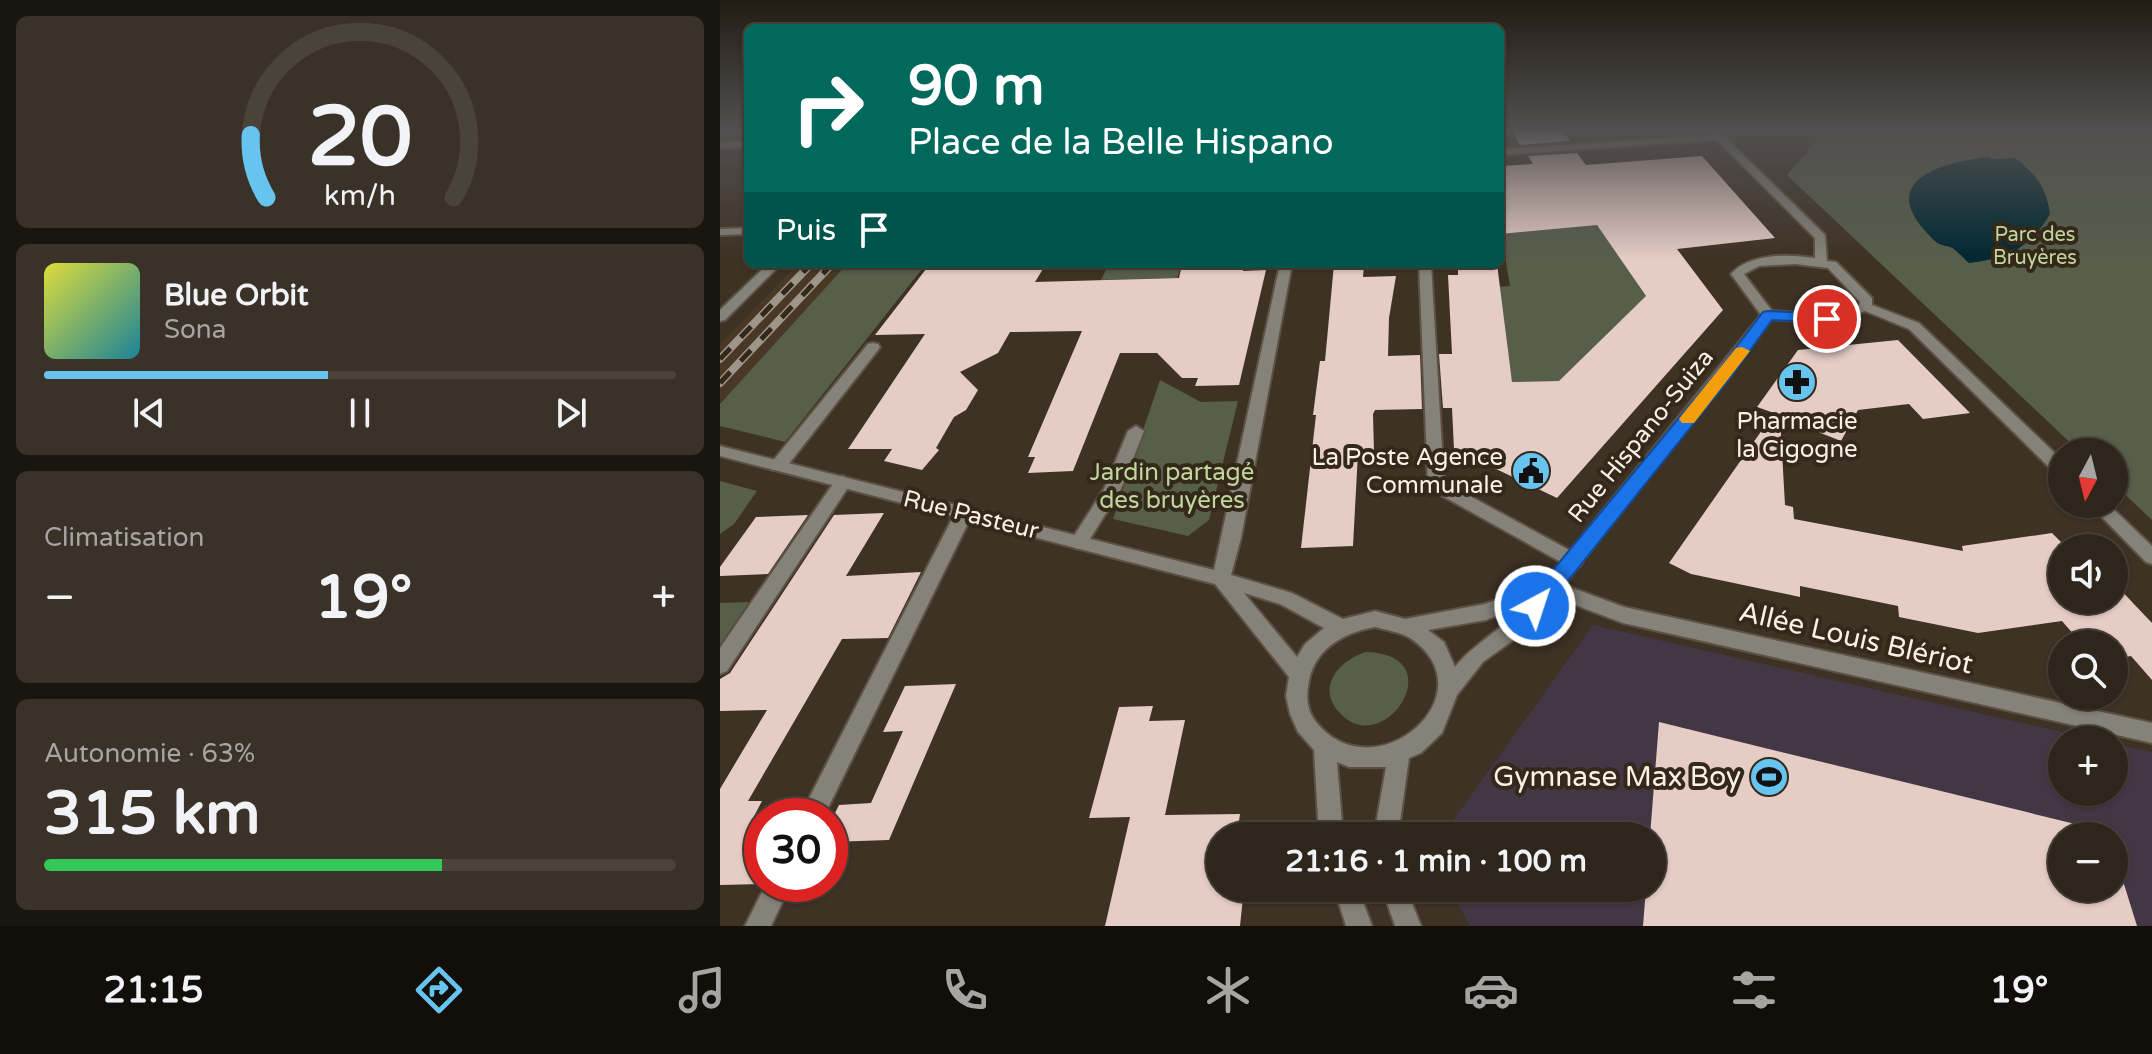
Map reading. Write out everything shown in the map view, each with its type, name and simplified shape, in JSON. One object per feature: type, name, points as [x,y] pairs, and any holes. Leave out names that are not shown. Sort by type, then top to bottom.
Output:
[{"type":"street","points":[[1756,173],[1821,237],[1821,261]]},
{"type":"street","points":[[720,232],[744,231]]},
{"type":"street","points":[[1865,307],[1867,301],[1832,265],[1821,261],[1790,261],[1740,269],[1737,274],[1768,315],[1827,319],[1865,307],[1914,326],[2048,456]]},
{"type":"street","points":[[720,317],[771,268]]},
{"type":"street","points":[[1285,268],[1232,538],[1221,579],[1298,673]]},
{"type":"street","points":[[1425,268],[1436,485],[1574,561]]},
{"type":"street","name":"Rue Hispano-Suiza","points":[[1449,689],[1476,656],[1520,624],[1551,588],[1768,315]]},
{"type":"street","points":[[778,466],[873,347]]},
{"type":"street","points":[[1079,542],[1102,514],[1120,479],[1136,431]]},
{"type":"street","name":"Rue Pasteur","points":[[722,452],[1171,564],[1285,598],[1341,627]]},
{"type":"street","points":[[720,665],[843,482]]},
{"type":"street","points":[[821,798],[964,513]]},
{"type":"street","points":[[2112,518],[2152,557]]},
{"type":"street","name":"Rue Hispano-Suiza","points":[[1408,625],[1486,612],[1551,588]]},
{"type":"street","name":"Allée Louis Blériot","points":[[1551,588],[1623,615],[2152,733]]},
{"type":"street","points":[[1375,619],[1408,625],[1426,635],[1439,650],[1447,669],[1449,689],[1445,709],[1433,729],[1415,745],[1399,753],[1374,758],[1348,756],[1325,747],[1305,726],[1296,700],[1298,673],[1308,654],[1322,638],[1341,627],[1375,619]]},
{"type":"street","points":[[1325,747],[1330,822]]},
{"type":"street","points":[[1388,822],[1399,753]]},
{"type":"street","points":[[758,926],[770,902]]},
{"type":"street","points":[[1351,902],[1359,926]]},
{"type":"street","points":[[1399,902],[1408,926]]},
{"type":"shaded area","points":[[794,268],[843,268],[720,404],[720,344]]},
{"type":"shaded area","points":[[1593,625],[2048,729],[2048,806],[2128,806],[2128,747],[2152,752],[2152,926],[1470,926],[1457,902],[1666,902],[1666,822],[1452,822]]},
{"type":"green space","name":"Parc des Bruyères","points":[[1789,173],[2152,173],[2152,520],[2128,497],[2128,438],[2065,438]]},
{"type":"green space","points":[[1615,223],[1602,232],[1646,296],[1600,342],[1570,381],[1512,382],[1497,287],[1510,286],[1504,256],[1504,228]]},
{"type":"green space","points":[[843,268],[923,268],[785,442],[720,426],[720,404]]},
{"type":"green space","points":[[1107,268],[1181,268],[1177,278],[1101,280]]},
{"type":"green space","name":"Jardin partagé des bruyères","points":[[1160,380],[1201,402],[1238,401],[1209,520],[1188,536],[1113,519]]},
{"type":"green space","points":[[720,481],[757,491],[734,524],[720,534]]},
{"type":"green space","points":[[749,602],[720,645],[720,603]]},
{"type":"green space","points":[[1366,652],[1392,657],[1406,669],[1408,685],[1402,702],[1390,716],[1374,724],[1356,724],[1339,712],[1332,702],[1331,684],[1340,668]]},
{"type":"water","points":[[1928,173],[2032,173],[2043,189],[2050,214],[2034,235],[2017,249],[1995,258],[1969,263],[1952,248],[1939,244],[1914,216],[1909,200],[1912,187]]},
{"type":"building","points":[[1504,173],[1717,173],[1775,238],[1677,249],[1723,310],[1557,498],[1454,449],[1452,408],[1443,408],[1439,354],[1452,354],[1448,275],[1458,275],[1458,268],[1498,268],[1512,382],[1559,381],[1646,296],[1597,225],[1504,234]]},
{"type":"building","points":[[927,268],[1044,268],[1035,282],[1179,278],[1181,269],[1198,268],[1266,270],[1239,385],[1195,386],[1198,378],[1182,378],[1157,353],[1120,353],[1073,471],[1028,473],[1035,457],[1028,457],[1082,331],[1010,332],[998,353],[960,372],[978,390],[966,410],[954,417],[936,448],[939,450],[922,470],[884,461],[892,449],[848,449],[925,334],[875,335]]},
{"type":"building","points":[[1334,268],[1364,268],[1363,277],[1396,276],[1389,318],[1388,356],[1420,355],[1422,409],[1375,410],[1374,453],[1358,453],[1353,546],[1301,548],[1316,415],[1313,415],[1320,361],[1325,361]]},
{"type":"building","points":[[1898,340],[1970,413],[1923,419],[1909,404],[1858,410],[1841,441],[1780,417],[1785,505],[1793,507],[1794,519],[1963,551],[1962,546],[2052,533],[2048,534],[2048,614],[2128,614],[2128,598],[2152,623],[2152,680],[2131,656],[2128,657],[2128,630],[2070,630],[2062,621],[1978,633],[1899,617],[1898,606],[1800,586],[1800,597],[1691,574],[1669,563],[1774,413],[1757,407],[1798,350]]},
{"type":"building","points":[[884,513],[846,576],[921,572],[888,638],[842,639],[750,798],[744,798],[744,884],[720,885],[720,789],[767,710],[720,711],[720,679],[730,673],[834,515]]},
{"type":"building","points":[[808,515],[768,574],[720,576],[720,567],[756,517]]},
{"type":"building","points":[[956,684],[889,840],[848,841],[848,804],[871,803],[903,731],[883,732],[905,686]]},
{"type":"building","points":[[1153,706],[1149,721],[1185,720],[1165,815],[1240,814],[1239,822],[1206,822],[1206,902],[1243,902],[1240,926],[1105,926],[1130,817],[1089,818],[1119,707]]},
{"type":"building","name":"Gymnase Max Boy","points":[[1659,722],[2067,822],[2048,822],[2048,902],[2128,902],[2128,897],[2137,926],[1643,926],[1645,902],[1666,902],[1666,822],[1651,822]]},
{"type":"railway","points":[[720,359],[807,268]]},
{"type":"railway","points":[[720,383],[828,268]]},
{"type":"slow traffic","points":[[1688,419],[1742,351]]},
{"type":"place","name":"Pharmacie la Cigogne","points":[[1797,382]]},
{"type":"place","name":"La Poste Agence Communale","points":[[1531,471]]},
{"type":"place","name":"Gymnase Max Boy","points":[[1769,777]]},
{"type":"route","points":[[1535,606],[1761,328],[1768,315],[1827,319]]}]
